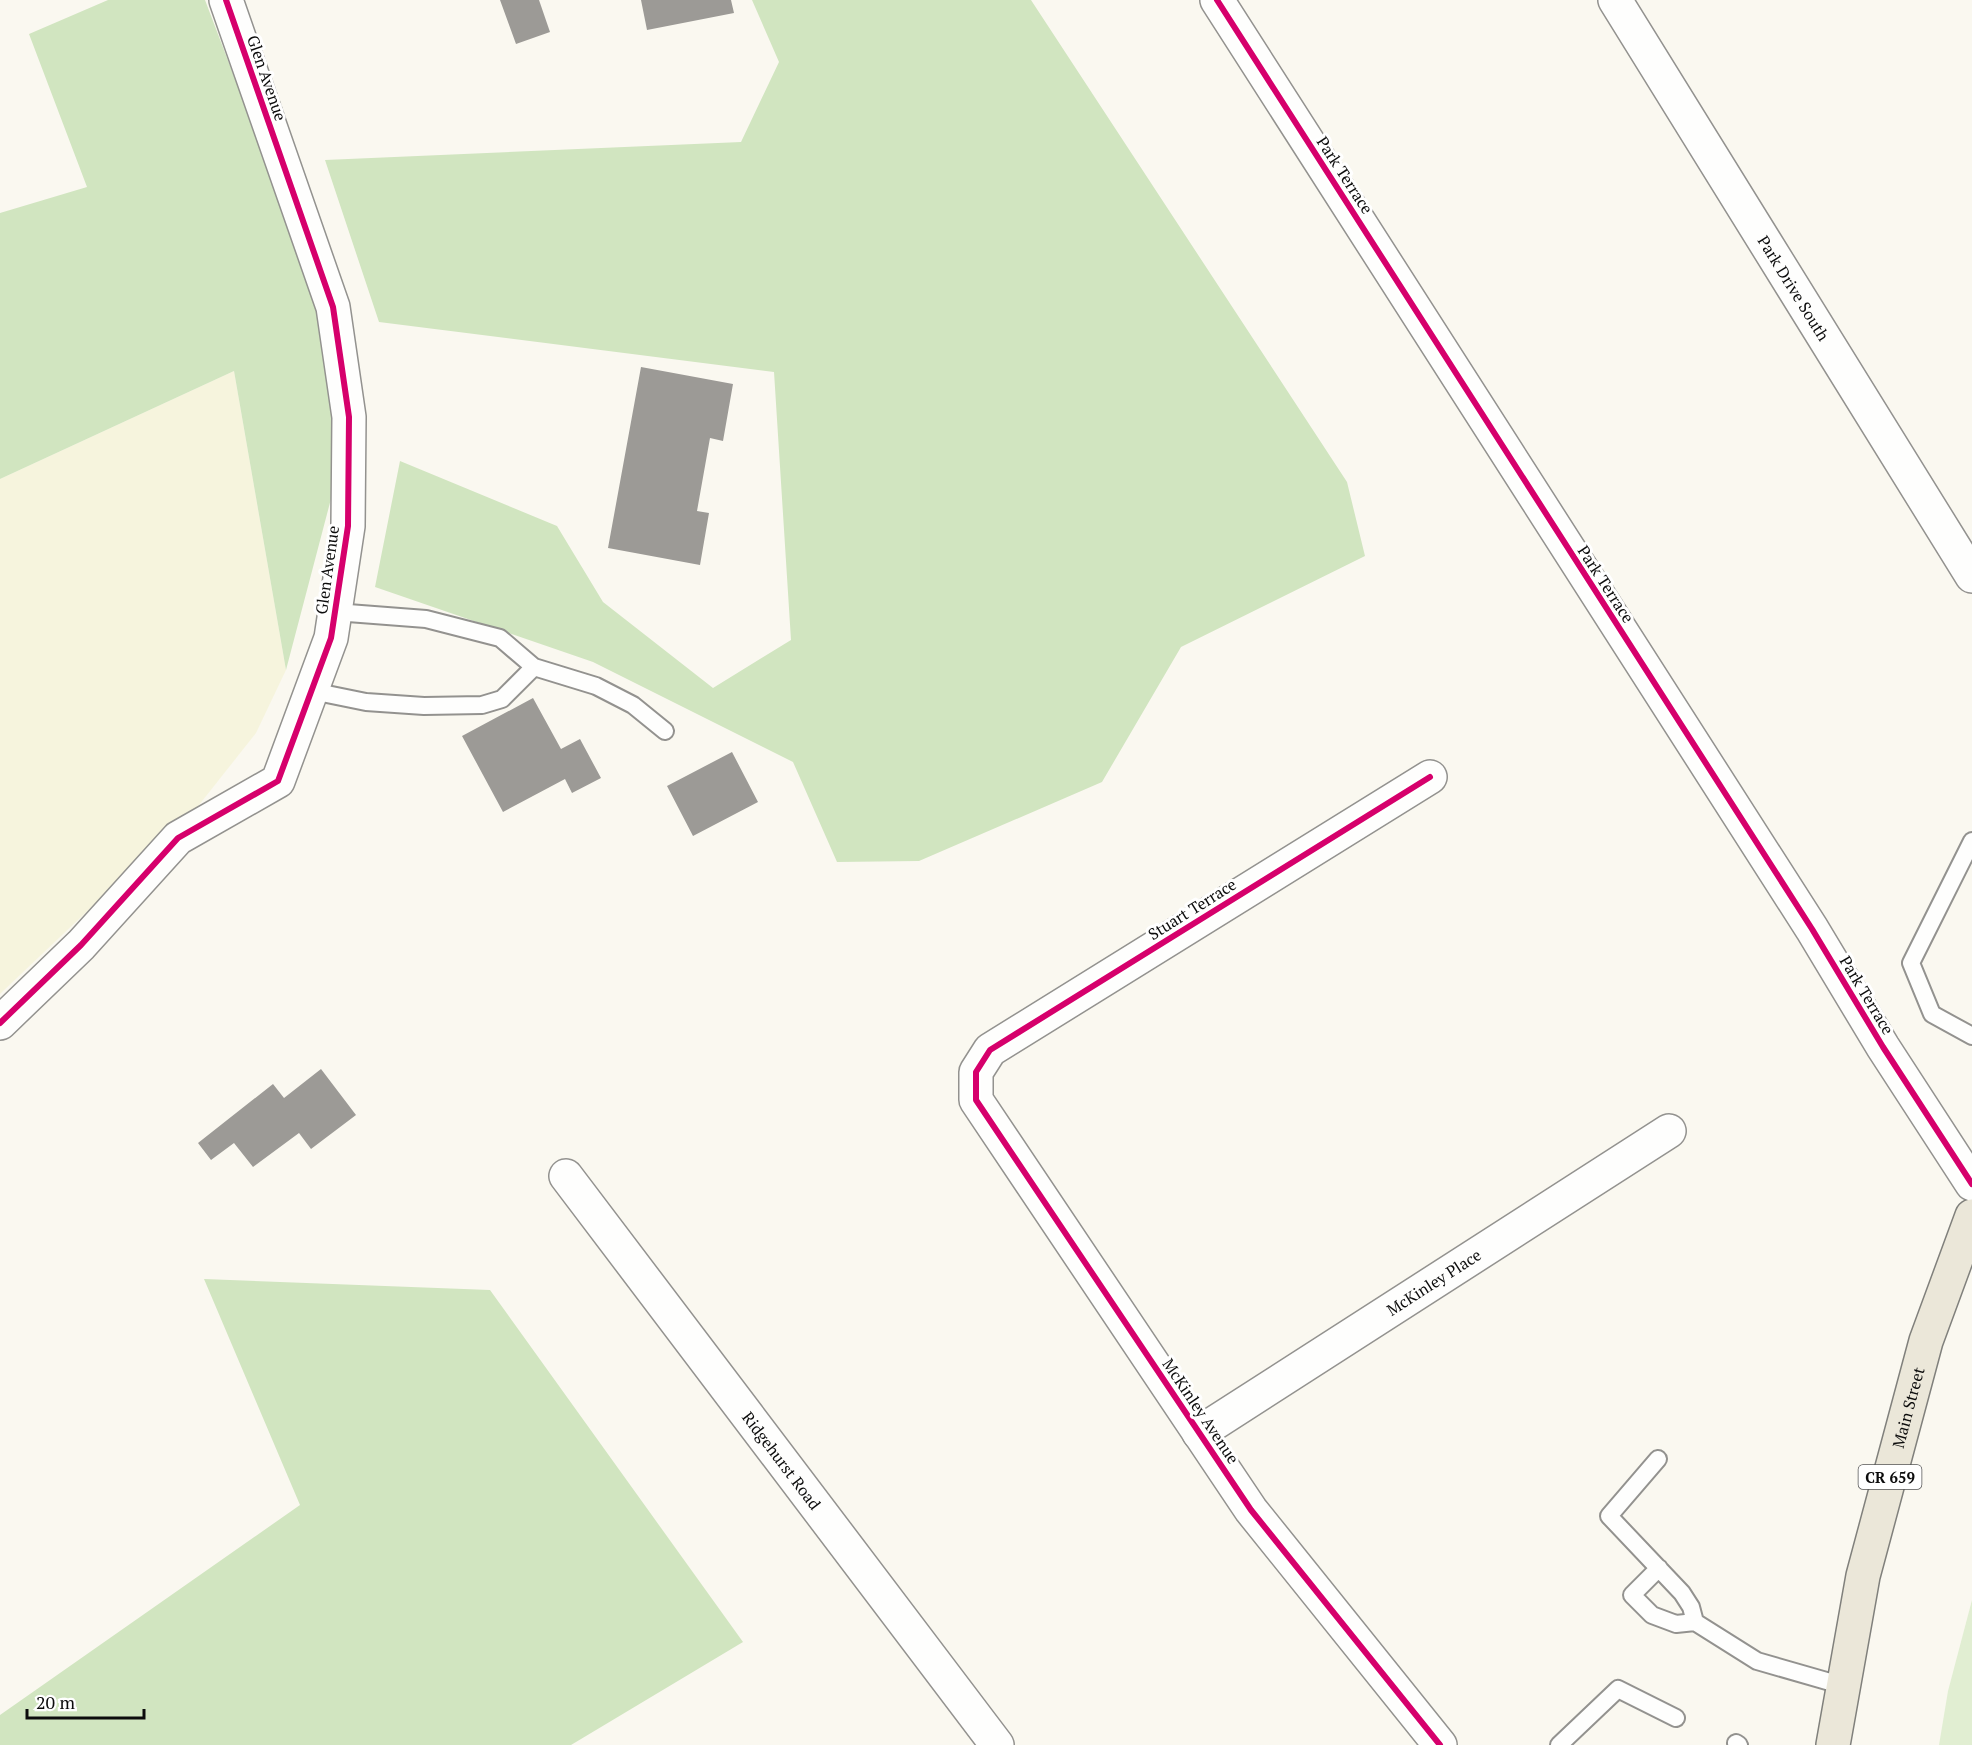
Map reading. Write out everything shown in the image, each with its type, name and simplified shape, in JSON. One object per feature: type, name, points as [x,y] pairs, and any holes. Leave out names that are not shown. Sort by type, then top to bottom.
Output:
[{"type":"main road","name":"Main Street","points":[[1833,1745],[1863,1576],[1926,1341],[1972,1215]]},
{"type":"street","name":"Glen Avenue","points":[[0,1023],[81,945],[178,838],[278,781],[331,638],[348,526],[350,417],[333,307],[226,0]]},
{"type":"street","name":"Park Terrace","points":[[1217,0],[1812,929],[1883,1047],[1972,1184]]},
{"type":"street","name":"Park Drive South","points":[[1615,0],[1972,576]]},
{"type":"street","name":"Stuart Terrace","points":[[976,1072],[990,1050],[1430,777]]},
{"type":"street","name":"McKinley Avenue","points":[[976,1072],[976,1100],[1251,1510],[1440,1745]]},
{"type":"street","name":"McKinley Place","points":[[1199,1433],[1669,1131]]},
{"type":"street","name":"Ridgehurst Road","points":[[566,1176],[997,1745]]},
{"type":"lane","points":[[335,612],[426,619],[500,638],[534,667],[596,686],[633,705],[665,731]]},
{"type":"lane","points":[[312,691],[366,702],[424,706],[482,705],[502,699],[534,667]]},
{"type":"lane","points":[[1972,841],[1911,963],[1932,1014],[1972,1036]]},
{"type":"lane","points":[[1658,1459],[1609,1516],[1682,1593],[1691,1607],[1695,1622]]},
{"type":"lane","points":[[1659,1568],[1632,1595],[1652,1615],[1676,1624],[1695,1622],[1757,1661],[1844,1686]]},
{"type":"lane","points":[[1559,1745],[1618,1689],[1676,1718]]},
{"type":"shaded area","points":[[234,371],[286,670],[256,733],[199,805],[0,994],[0,479]]},
{"type":"green space","points":[[108,0],[205,0],[328,324],[337,476],[286,670],[234,371],[0,479],[0,213],[87,187],[29,34]]},
{"type":"green space","points":[[752,0],[1031,0],[1347,482],[1365,556],[1181,647],[1102,782],[919,861],[837,862],[793,762],[593,662],[375,587],[400,461],[557,526],[603,602],[713,688],[791,640],[774,372],[379,322],[325,160],[741,142],[779,62]]},
{"type":"green space","points":[[204,1279],[490,1290],[743,1642],[571,1745],[0,1745],[0,1715],[300,1505]]},
{"type":"green space","points":[[1972,1600],[1972,1745],[1939,1745],[1948,1691]]},
{"type":"building","points":[[500,0],[539,0],[550,32],[516,44]]},
{"type":"building","points":[[641,0],[731,0],[734,13],[647,30]]},
{"type":"building","points":[[641,367],[733,384],[723,441],[710,438],[697,511],[709,513],[700,565],[608,548]]},
{"type":"building","points":[[533,698],[561,749],[580,739],[601,778],[572,793],[565,779],[503,812],[462,736]]},
{"type":"building","points":[[732,752],[758,802],[693,836],[667,786]]},
{"type":"building","points":[[321,1069],[356,1115],[311,1149],[299,1133],[253,1167],[234,1143],[211,1160],[198,1143],[273,1084],[284,1098]]},
{"type":"cycle path","points":[[0,1023],[81,945],[178,838],[278,781],[331,638],[348,526],[349,417],[333,307],[226,0]]},
{"type":"cycle path","points":[[1217,0],[1812,929],[1883,1047],[1972,1184]]},
{"type":"cycle path","points":[[1430,777],[990,1050],[976,1072],[976,1100],[1251,1510],[1440,1745]]}]
